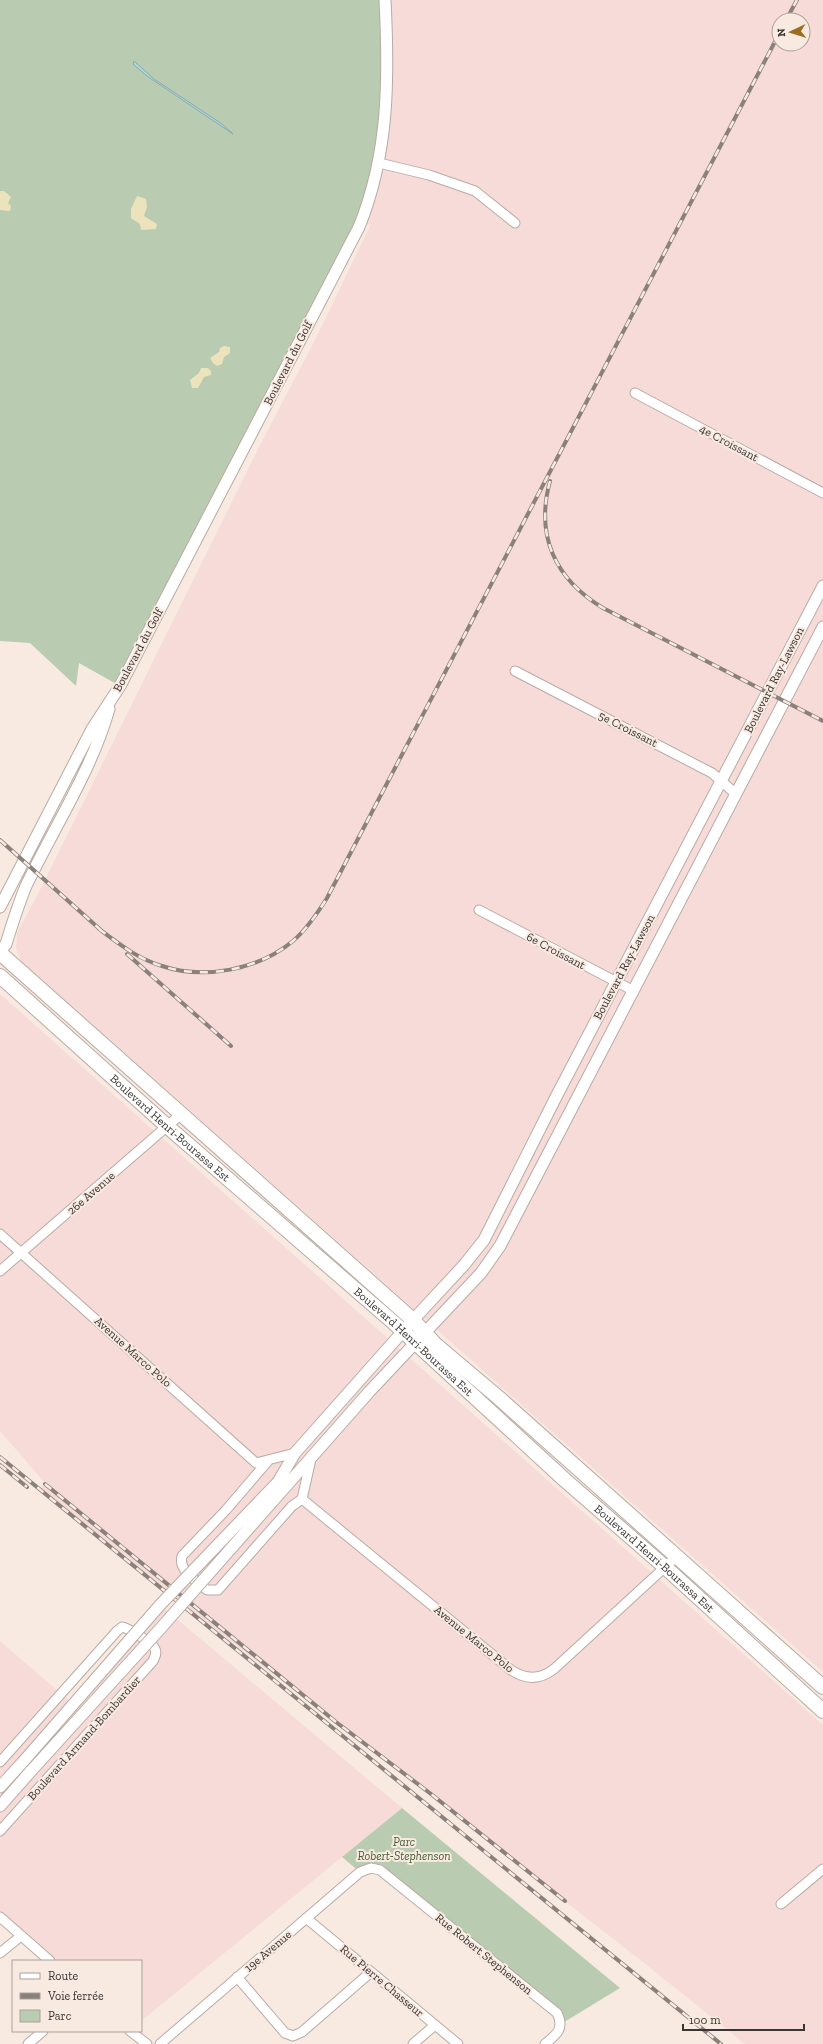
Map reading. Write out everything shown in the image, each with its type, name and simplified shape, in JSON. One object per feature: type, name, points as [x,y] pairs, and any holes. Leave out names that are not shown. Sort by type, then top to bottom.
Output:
[{"type":"main road","name":"Boulevard Henri-Bourassa Est","points":[[0,953],[180,1115],[413,1320],[425,1334],[823,1688]]},
{"type":"main road","name":"Boulevard Henri-Bourassa Est","points":[[0,976],[158,1116],[168,1127],[402,1332],[566,1481],[665,1567],[823,1711]]},
{"type":"street","name":"Boulevard du Golf","points":[[0,907],[92,729],[110,703],[359,227],[379,163],[385,119],[385,0]]},
{"type":"street","points":[[379,163],[429,175],[475,191],[515,223]]},
{"type":"street","name":"4e Croissant","points":[[635,393],[823,493]]},
{"type":"street","name":"Boulevard Ray-Lawson","points":[[402,1332],[464,1265],[484,1240],[600,1012],[823,586]]},
{"type":"street","name":"Boulevard Ray-Lawson","points":[[414,1344],[481,1273],[500,1246],[823,627]]},
{"type":"street","name":"5e Croissant","points":[[515,671],[712,773],[736,794]]},
{"type":"street","name":"Boulevard du Golf","points":[[0,953],[6,944],[26,886],[75,793],[102,732],[110,703]]},
{"type":"street","name":"6e Croissant","points":[[479,910],[616,983],[634,991]]},
{"type":"street","points":[[600,1012],[618,1021]]},
{"type":"street","name":"26e Avenue","points":[[0,1271],[168,1127],[180,1115]]},
{"type":"street","name":"Avenue Marco Polo","points":[[0,1234],[256,1463],[268,1461]]},
{"type":"street","name":"Boulevard Armand-Bombardier","points":[[0,1806],[160,1629],[282,1484],[295,1454],[402,1332]]},
{"type":"street","name":"Boulevard Armand-Bombardier","points":[[0,1787],[160,1605],[282,1484],[310,1459],[414,1344]]},
{"type":"street","points":[[295,1454],[268,1461],[226,1510],[182,1556],[181,1562],[183,1568],[207,1590],[218,1590],[292,1506],[302,1499],[310,1459]]},
{"type":"street","name":"Avenue Marco Polo","points":[[302,1499],[512,1670],[528,1678],[547,1674],[554,1669],[676,1557]]},
{"type":"street","name":"Boulevard Armand-Bombardier","points":[[0,1762],[116,1631],[122,1627],[128,1628],[155,1647],[156,1653],[153,1661],[0,1831]]},
{"type":"street","name":"19e Avenue","points":[[160,2044],[360,1872],[371,1868],[380,1870]]},
{"type":"street","points":[[781,1904],[823,1869]]},
{"type":"street","name":"Rue Robert Stephenson","points":[[380,1870],[558,2013],[561,2024],[560,2030],[545,2044]]},
{"type":"street","points":[[0,1917],[49,1960]]},
{"type":"street","name":"Rue Pierre Chasseur","points":[[306,1918],[458,2044]]},
{"type":"street","points":[[0,1953],[20,1936]]},
{"type":"street","points":[[237,1977],[285,2033],[293,2036],[302,2032],[371,1972]]},
{"type":"street","points":[[413,2044],[435,2025]]},
{"type":"street","points":[[28,2044],[42,2032]]},
{"type":"street","points":[[131,2032],[147,2044]]},
{"type":"shaded area","points":[[374,0],[823,0],[823,1672],[21,961],[16,949],[17,933],[41,888],[260,445],[315,340],[371,224],[350,229]]},
{"type":"shaded area","points":[[0,994],[823,1725],[823,2044],[745,2044],[643,1962],[38,1491],[45,1483],[0,1431]]},
{"type":"shaded area","points":[[160,1605],[402,1808],[142,2020],[142,1960],[49,1960],[0,1917],[0,1641],[73,1704]]},
{"type":"green space","points":[[0,0],[385,0],[386,82],[366,208],[120,686],[79,663],[76,686],[30,643],[0,641]]},
{"type":"green space","name":"Parc Robert-Stephenson","points":[[402,1808],[620,1988],[561,2024],[560,2018],[380,1870],[360,1872],[342,1857]]},
{"type":"sand","points":[[0,191],[4,191],[11,197],[8,203],[11,206],[10,211],[0,210]]},
{"type":"sand","points":[[137,196],[146,199],[147,207],[144,216],[157,224],[156,229],[141,230],[140,224],[131,218],[131,209]]},
{"type":"sand","points":[[224,346],[230,347],[230,353],[224,357],[222,364],[217,366],[210,358],[219,352],[220,348]]},
{"type":"sand","points":[[201,368],[208,368],[211,371],[211,375],[204,377],[198,388],[192,388],[190,380],[199,373]]},
{"type":"water","points":[[134,61],[154,79],[222,124],[233,134],[147,76],[133,64]]},
{"type":"railway","points":[[790,12],[797,0]]},
{"type":"railway","points":[[99,929],[129,950],[153,963],[178,970],[213,972],[230,970],[264,959],[293,941],[312,921],[327,898],[771,49]]},
{"type":"railway","points":[[550,481],[546,501],[545,520],[548,538],[553,554],[561,570],[572,584],[603,608],[823,721]]},
{"type":"railway","points":[[0,840],[103,932]]},
{"type":"railway","points":[[127,954],[231,1046]]},
{"type":"railway","points":[[0,1457],[721,2044]]},
{"type":"railway","points":[[0,1465],[27,1487]]},
{"type":"railway","points":[[45,1484],[336,1722],[431,1794],[565,1901]]}]
